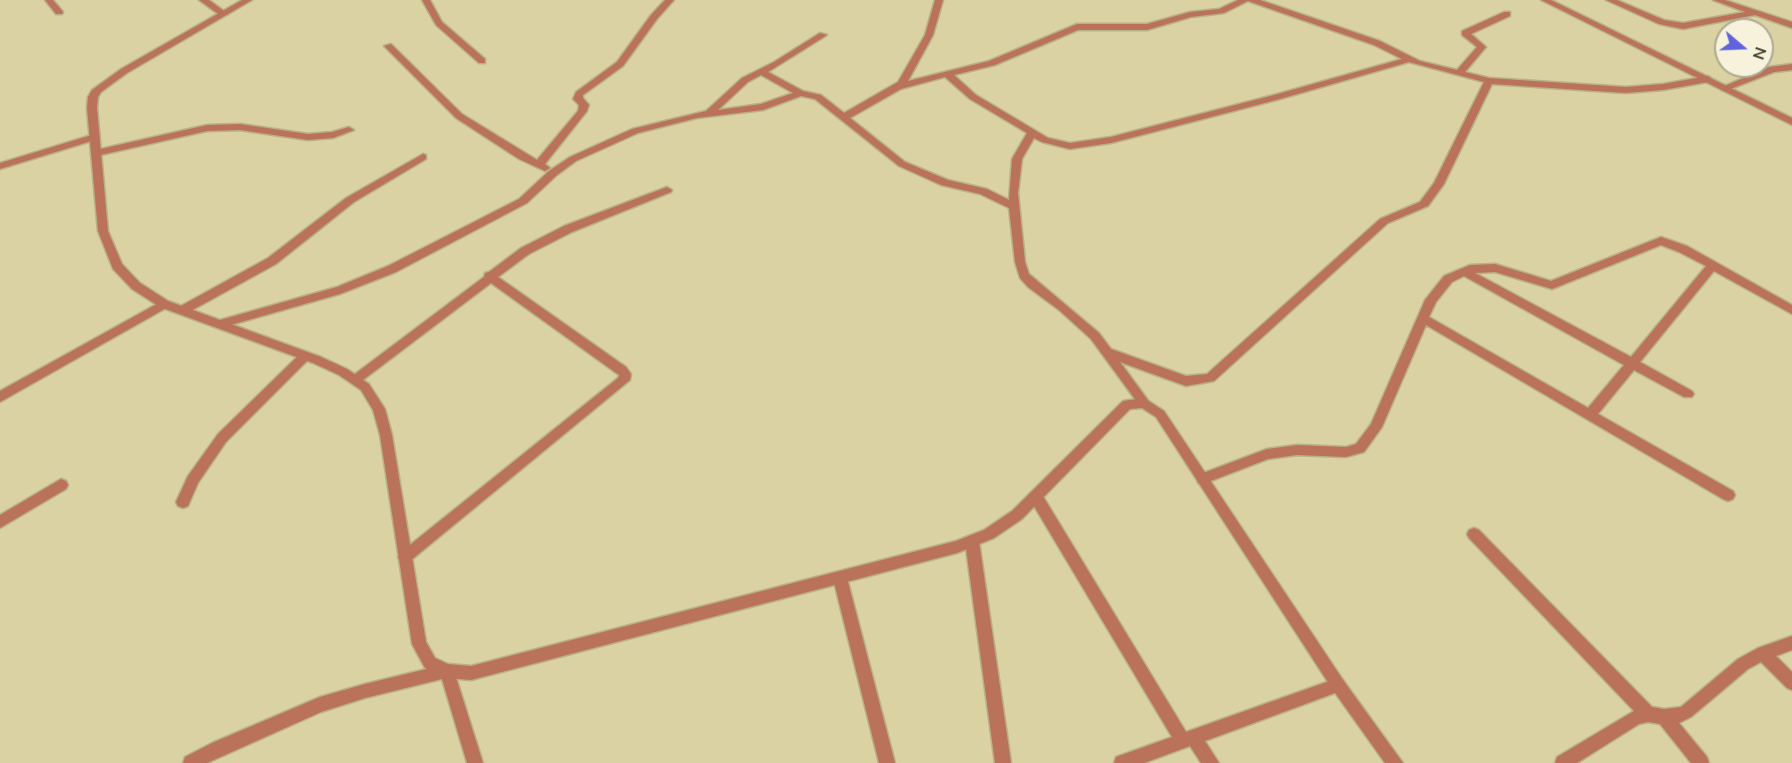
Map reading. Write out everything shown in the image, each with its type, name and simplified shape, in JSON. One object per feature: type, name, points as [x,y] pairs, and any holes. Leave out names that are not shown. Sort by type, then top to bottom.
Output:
[{"type":"street","points":[[49,0],[59,12]]},
{"type":"street","points":[[203,0],[224,14]]},
{"type":"street","points":[[248,0],[124,71],[97,90],[93,97],[92,108],[103,231],[117,266],[136,286],[164,304],[305,356],[343,372],[365,387],[380,409],[418,644],[430,663],[447,670],[471,673],[957,547],[989,534],[1008,521],[1036,496],[1127,404],[1144,403]]},
{"type":"street","points":[[426,0],[446,31],[482,61]]},
{"type":"street","points":[[539,165],[582,111],[584,105],[578,99],[579,94],[620,64],[654,17],[670,0]]},
{"type":"street","points":[[900,86],[929,35],[939,0]]},
{"type":"street","points":[[845,117],[900,86],[992,63],[1077,27],[1141,28],[1190,15],[1221,11],[1245,0]]},
{"type":"street","points":[[1252,0],[1377,43],[1408,60],[1489,81],[1626,90],[1663,87],[1708,79]]},
{"type":"street","points":[[1545,0],[1792,122]]},
{"type":"street","points":[[1610,0],[1662,22],[1683,27],[1754,13]]},
{"type":"street","points":[[1717,0],[1792,25]]},
{"type":"street","points":[[1459,74],[1482,47],[1466,33],[1507,14]]},
{"type":"street","points":[[708,114],[745,80],[823,35]]},
{"type":"street","points":[[388,46],[459,116],[514,152],[554,173]]},
{"type":"street","points":[[1774,68],[1792,58]]},
{"type":"street","points":[[948,75],[973,97],[1032,132],[1058,144],[1070,146],[1111,140],[1277,98],[1408,60]]},
{"type":"street","points":[[1774,69],[1792,67]]},
{"type":"street","points":[[762,72],[800,93],[818,97],[902,164],[945,183],[983,191],[1015,207]]},
{"type":"street","points":[[1725,88],[1750,78]]},
{"type":"street","points":[[1109,353],[1186,381],[1210,378],[1384,220],[1424,204],[1438,184],[1489,81]]},
{"type":"street","points":[[220,324],[340,290],[392,269],[523,201],[573,159],[635,131],[676,119],[763,107],[800,93]]},
{"type":"street","points":[[96,153],[207,128],[240,128],[308,138],[333,135],[349,130]]},
{"type":"street","points":[[1032,132],[1017,159],[1013,193],[1020,262],[1024,275],[1032,284],[1081,322],[1109,353],[1144,403],[1160,414],[1338,686],[1395,763]]},
{"type":"street","points":[[0,166],[95,137]]},
{"type":"street","points":[[183,310],[272,261],[351,200],[423,157]]},
{"type":"street","points":[[355,380],[489,276],[525,251],[568,229],[667,190]]},
{"type":"street","points":[[1203,479],[1267,454],[1297,450],[1346,452],[1360,448],[1377,427],[1431,300],[1448,279],[1463,271],[1495,268],[1552,285],[1661,241],[1669,243],[1792,310]]},
{"type":"street","points":[[1590,415],[1712,266]]},
{"type":"street","points":[[1463,271],[1688,394]]},
{"type":"street","points":[[405,557],[624,380],[625,375],[622,370],[489,276]]},
{"type":"street","points":[[0,397],[164,304]]},
{"type":"street","points":[[1422,318],[1728,495]]},
{"type":"street","points":[[183,502],[193,480],[222,438],[305,356]]},
{"type":"street","points":[[0,522],[61,485]]},
{"type":"street","points":[[1036,496],[1188,739],[1210,763]]},
{"type":"street","points":[[1474,534],[1701,763]]},
{"type":"street","points":[[972,541],[1003,763]]},
{"type":"street","points":[[840,578],[887,763]]},
{"type":"street","points":[[1563,763],[1635,718],[1678,716],[1686,712],[1743,664],[1763,653],[1792,642]]},
{"type":"street","points":[[1763,653],[1792,683]]},
{"type":"street","points":[[191,763],[218,748],[320,705],[447,670]]},
{"type":"street","points":[[447,670],[476,763]]},
{"type":"street","points":[[1122,763],[1338,686]]}]
